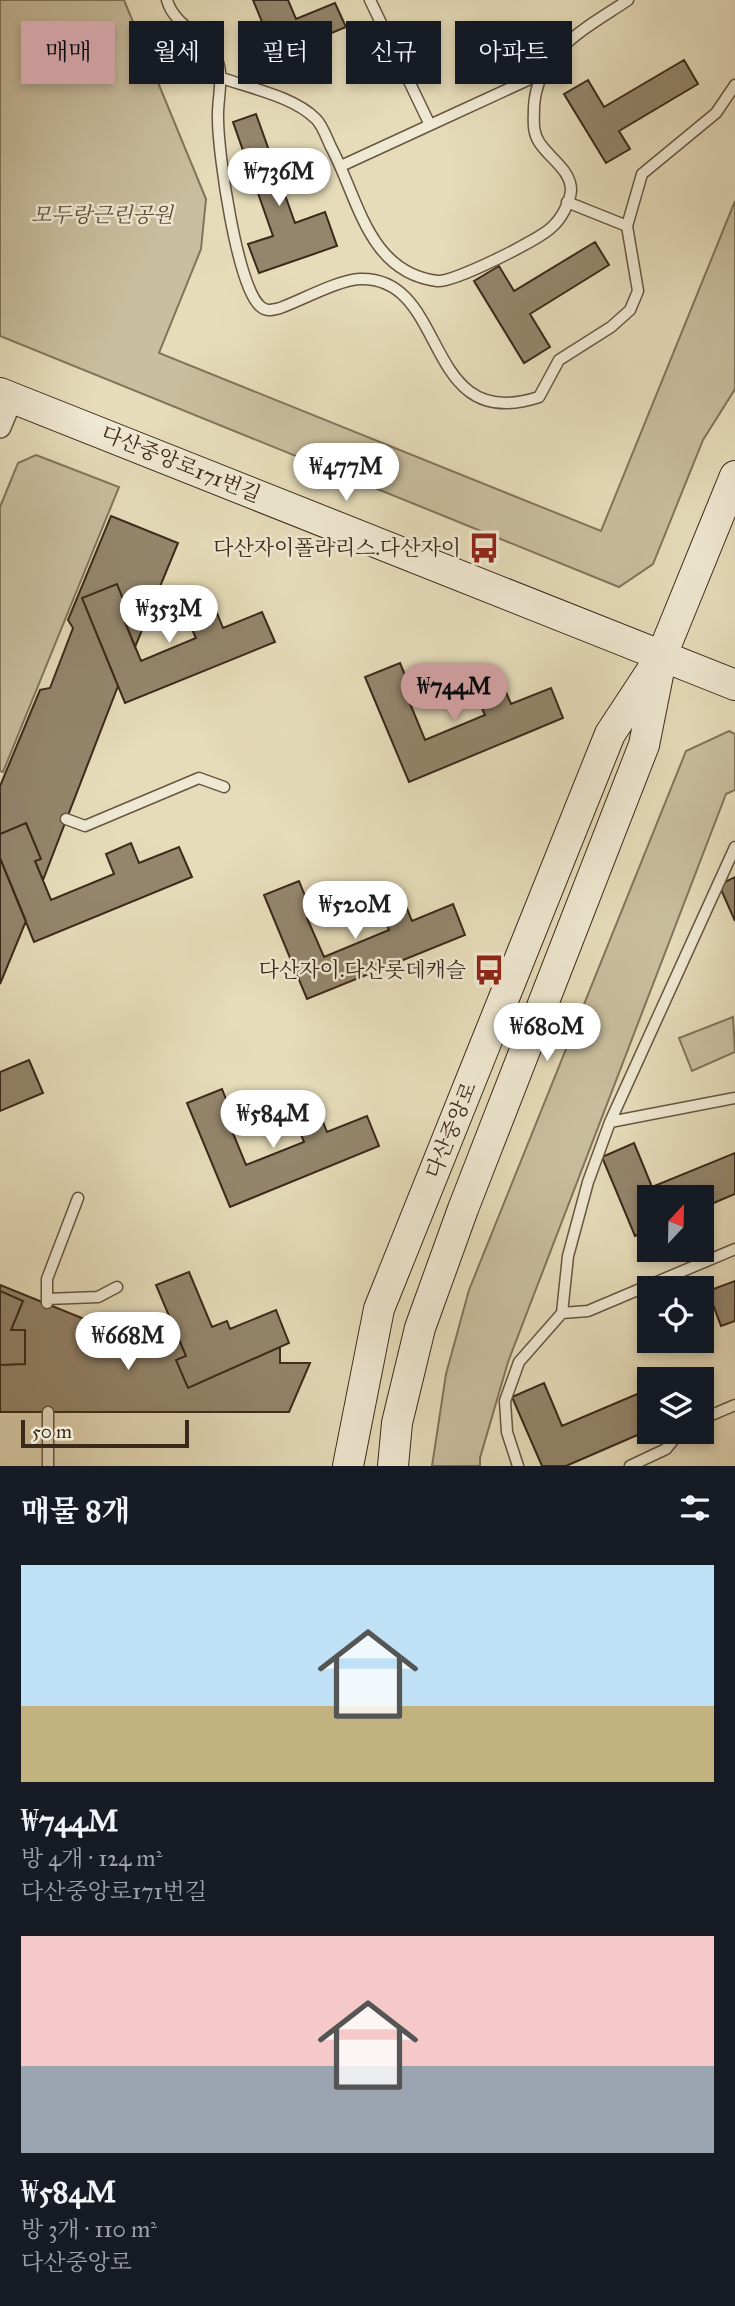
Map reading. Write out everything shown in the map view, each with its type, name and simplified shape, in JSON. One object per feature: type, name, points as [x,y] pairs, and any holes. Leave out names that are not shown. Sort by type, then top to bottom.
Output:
[{"type":"street","name":"다산중앙로171번길","points":[[0,428],[6,395],[735,685]]},
{"type":"street","name":"다산중앙로","points":[[393,1466],[397,1423],[420,1328],[463,1209],[644,745],[662,655],[735,476]]},
{"type":"street","name":"다산중앙로","points":[[348,1466],[379,1309],[610,734],[662,655]]},
{"type":"lane","points":[[167,0],[170,13],[179,21]]},
{"type":"lane","points":[[370,0],[430,125]]},
{"type":"lane","points":[[572,38],[628,0]]},
{"type":"lane","points":[[224,79],[289,103],[316,120],[341,166],[365,221],[390,263],[426,278],[441,281],[538,239],[554,226],[567,202],[571,189],[566,172],[540,143],[533,129],[535,96],[539,84]]},
{"type":"lane","points":[[219,84],[218,122],[238,260],[248,289],[260,306],[269,311],[280,308],[357,279],[395,286],[414,304],[429,337],[449,369],[474,394],[487,403],[499,405],[539,397],[559,360],[611,327],[630,310],[638,291],[627,226],[642,174],[716,113],[735,85]]},
{"type":"lane","points":[[341,166],[519,84]]},
{"type":"lane","points":[[567,202],[627,226]]},
{"type":"lane","points":[[383,282],[390,263]]},
{"type":"lane","points":[[66,819],[85,826],[199,778],[225,787]]},
{"type":"lane","points":[[518,1466],[507,1432],[505,1401],[519,1362],[562,1313],[568,1256],[588,1182],[610,1122],[735,847]]},
{"type":"lane","points":[[610,1122],[735,1098]]},
{"type":"lane","points":[[78,1198],[47,1279],[47,1301],[98,1297],[117,1287]]},
{"type":"lane","points":[[562,1313],[588,1311],[735,1249]]},
{"type":"lane","points":[[714,1414],[735,1405]]},
{"type":"lane","points":[[48,1412],[48,1466]]},
{"type":"lane","points":[[630,1466],[666,1449],[670,1444]]},
{"type":"green space","name":"모두랑근린공원","points":[[0,0],[124,0],[133,21],[129,21],[129,84],[159,84],[206,199],[201,249],[159,353],[601,531],[735,201],[735,389],[703,440],[653,564],[619,587],[0,336]]},
{"type":"green space","points":[[36,455],[119,487],[3,772],[0,771],[0,507],[18,463]]},
{"type":"green space","points":[[729,731],[735,734],[735,790],[726,794],[508,1362],[480,1466],[432,1466],[446,1374],[469,1290],[686,751]]},
{"type":"green space","points":[[733,1017],[735,1052],[692,1071],[679,1038]]},
{"type":"building","points":[[253,0],[288,0],[296,19],[335,3],[346,27],[332,33],[332,21],[262,21]]},
{"type":"building","points":[[684,60],[698,84],[619,131],[630,149],[606,163],[564,94],[588,80],[604,107]]},
{"type":"building","points":[[256,114],[295,223],[325,212],[337,246],[259,273],[248,244],[273,236],[233,122]]},
{"type":"building","points":[[595,242],[609,265],[530,314],[550,347],[524,363],[474,281],[499,266],[514,291]]},
{"type":"building","points":[[111,516],[178,543],[135,647],[125,622],[131,620],[117,584],[82,598],[118,686],[43,880],[35,861],[41,859],[26,823],[0,834],[0,786],[40,690],[50,688],[73,628],[68,620]]},
{"type":"building","points":[[117,584],[131,620],[125,622],[141,661],[196,638],[187,619],[215,608],[223,628],[262,612],[275,642],[125,703],[82,598]]},
{"type":"building","points":[[400,663],[415,699],[409,701],[425,740],[485,715],[476,695],[503,685],[511,704],[551,688],[563,718],[409,782],[365,677]]},
{"type":"building","points":[[26,823],[41,859],[35,861],[51,900],[114,874],[106,854],[131,843],[139,863],[179,847],[192,877],[34,942],[0,858],[0,834]]},
{"type":"building","points":[[0,858],[26,921],[0,984]]},
{"type":"building","points":[[735,877],[735,921],[719,885]]},
{"type":"building","points":[[299,881],[313,916],[307,918],[324,957],[389,930],[381,911],[404,901],[412,921],[453,904],[465,935],[307,999],[264,895]]},
{"type":"building","points":[[29,1060],[43,1093],[0,1111],[0,1072]]},
{"type":"building","points":[[222,1089],[236,1124],[230,1126],[246,1165],[304,1142],[296,1122],[319,1112],[327,1132],[367,1116],[379,1146],[230,1207],[187,1103]]},
{"type":"building","points":[[634,1143],[651,1185],[637,1185],[637,1235],[635,1236],[602,1157]]},
{"type":"building","points":[[735,1153],[735,1194],[714,1203],[714,1185],[657,1185]]},
{"type":"building","points":[[189,1272],[212,1327],[227,1321],[230,1329],[276,1310],[289,1343],[188,1388],[176,1360],[186,1356],[156,1285]]},
{"type":"building","points":[[735,1281],[735,1321],[721,1326],[714,1307],[714,1289]]},
{"type":"building","points":[[0,1285],[141,1342],[161,1341],[161,1334],[177,1335],[186,1356],[176,1360],[188,1388],[280,1347],[280,1363],[310,1363],[289,1412],[0,1412],[0,1365],[25,1364],[25,1330],[11,1330],[23,1301],[0,1291]]},
{"type":"building","points":[[0,1291],[23,1301],[11,1330],[25,1330],[25,1364],[0,1365]]},
{"type":"building","points":[[544,1383],[562,1426],[637,1394],[637,1435],[566,1466],[542,1466],[512,1397]]},
{"type":"place","name":"다산자이폴라리스.다산자이","points":[[484,548]]},
{"type":"place","name":"다산자이.다산롯데캐슬","points":[[489,970]]}]
